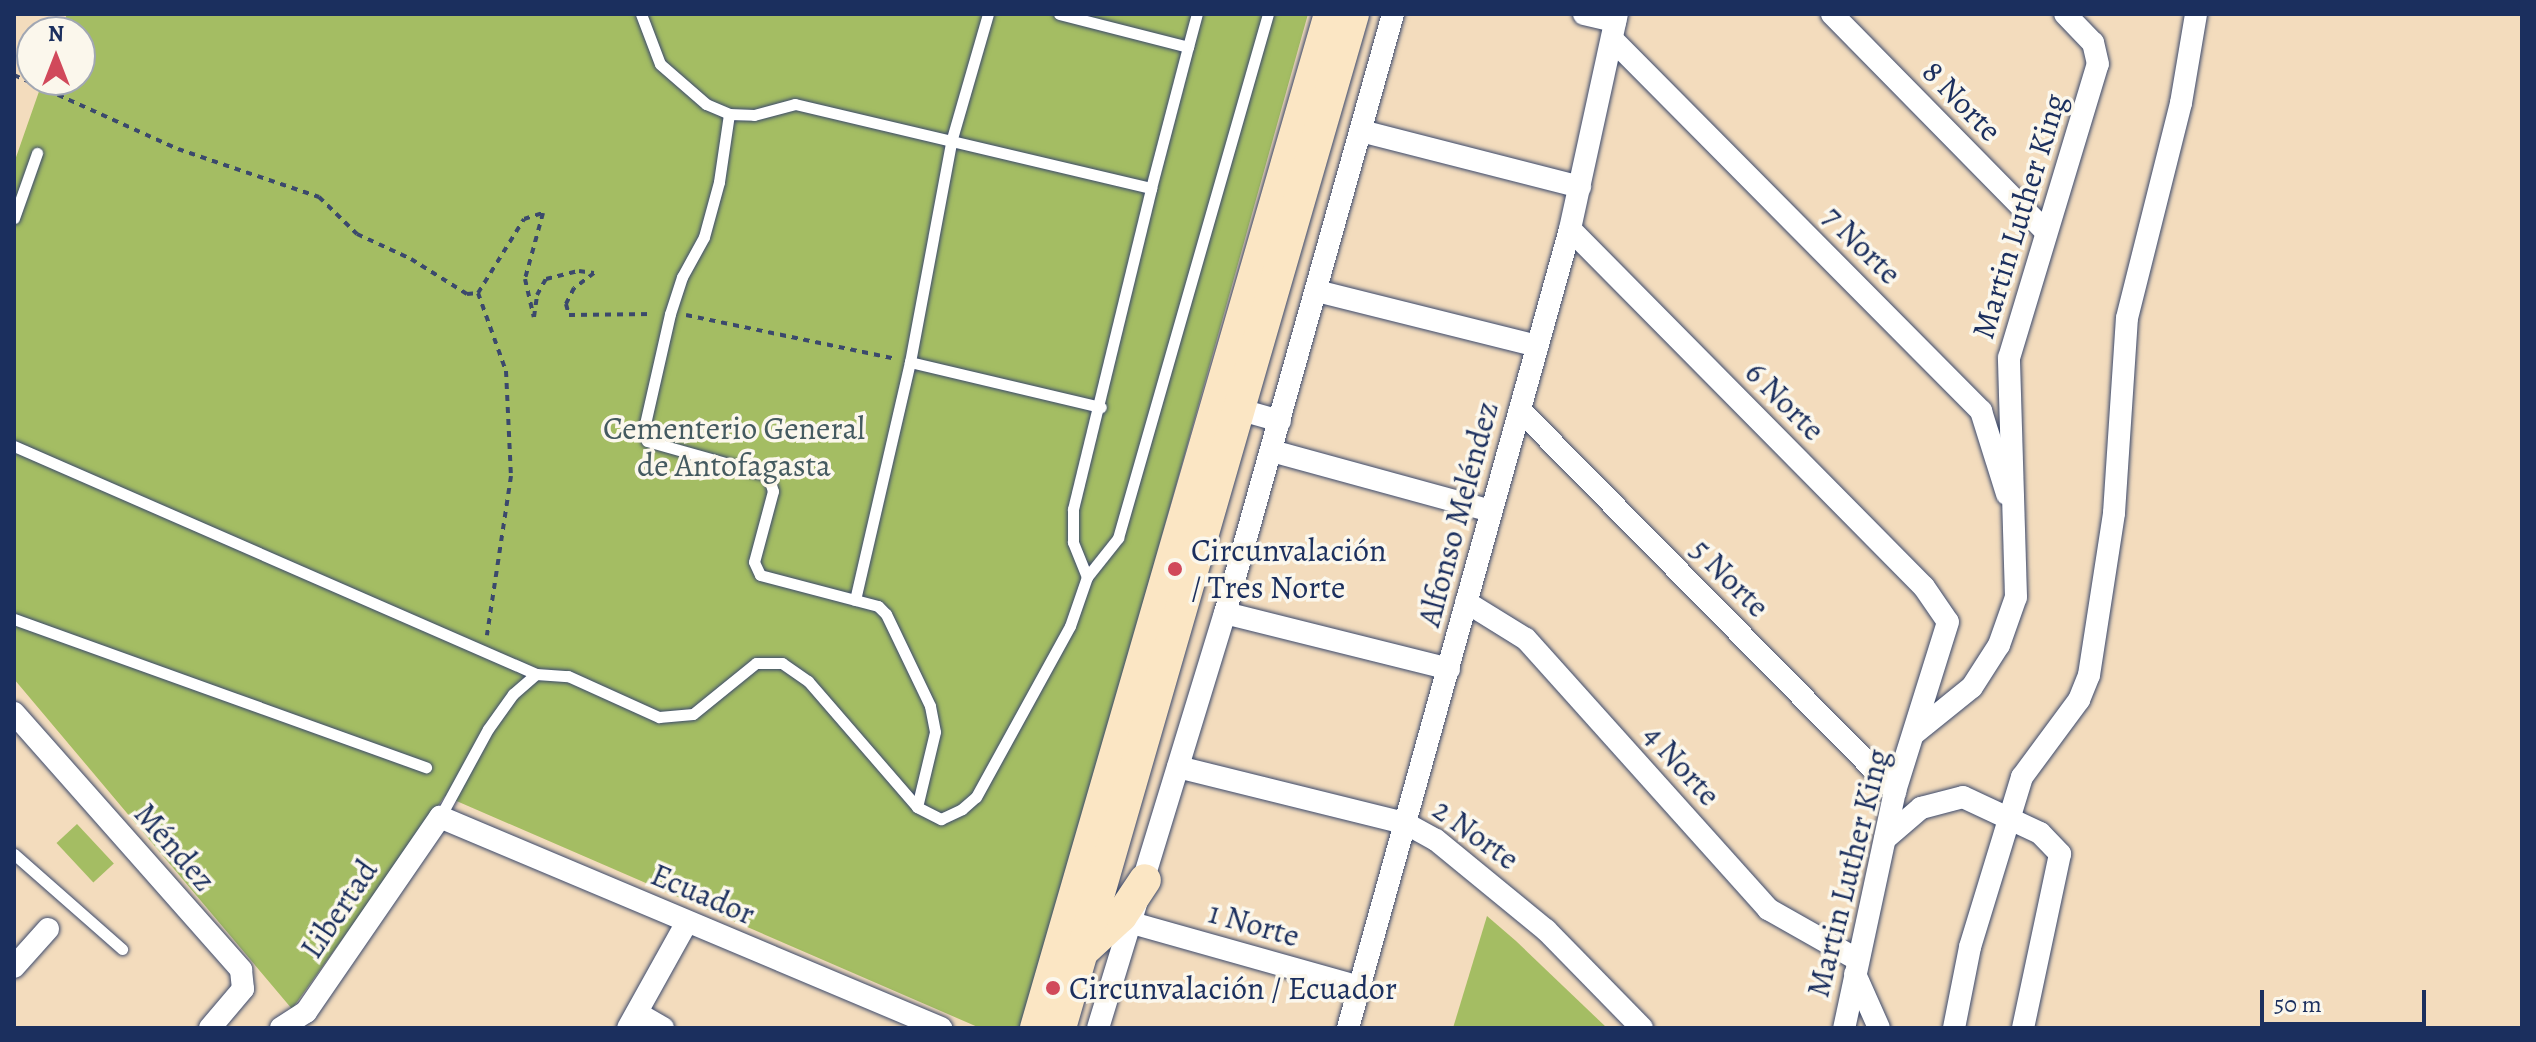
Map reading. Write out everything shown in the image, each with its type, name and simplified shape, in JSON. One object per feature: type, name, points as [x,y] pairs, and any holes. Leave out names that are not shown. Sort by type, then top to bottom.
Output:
[{"type":"main road","points":[[1060,1028],[1330,14]]},
{"type":"main road","points":[[1036,1028],[1227,406],[1353,14]]},
{"type":"main road","points":[[1082,952],[1121,916],[1145,880]]},
{"type":"street","points":[[1098,1028],[1225,613],[1393,14]]},
{"type":"street","points":[[1584,14],[1615,25]]},
{"type":"street","name":"8 Norte","points":[[1832,14],[2046,232]]},
{"type":"street","name":"Martin Luther King","points":[[1915,733],[1972,687],[1999,645],[2016,597],[2009,358],[2098,64],[2093,43],[2065,14]]},
{"type":"street","points":[[1954,1028],[1970,947],[2022,777],[2079,700],[2089,675],[2114,513],[2127,318],[2181,103],[2196,14]]},
{"type":"street","name":"Alfonso Meléndez","points":[[1348,1028],[1570,229],[1615,25]]},
{"type":"street","name":"7 Norte","points":[[1615,25],[1981,411],[2016,525]]},
{"type":"street","points":[[1361,131],[1580,187]]},
{"type":"street","name":"6 Norte","points":[[1570,229],[1924,587],[1948,622]]},
{"type":"street","points":[[1317,291],[1537,346]]},
{"type":"street","points":[[1227,406],[1280,421]]},
{"type":"street","name":"5 Norte","points":[[1520,410],[1895,791]]},
{"type":"street","points":[[1272,451],[1491,511]]},
{"type":"street","name":"4 Norte","points":[[1466,602],[1526,639],[1768,909],[1857,967]]},
{"type":"street","points":[[1225,613],[1449,669]]},
{"type":"street","name":"Martin Luther King","points":[[1844,1028],[1895,791],[1948,622]]},
{"type":"street","name":"Méndez","points":[[14,713],[241,970],[243,989],[210,1028]]},
{"type":"street","name":"2 Norte","points":[[1178,767],[1405,823],[1480,872],[1642,1028]]},
{"type":"street","points":[[1885,839],[1921,808],[1943,799],[1963,797],[2011,817],[2047,840],[2060,854],[2061,867],[2023,1028]]},
{"type":"street","name":"Ecuador","points":[[440,817],[941,1028]]},
{"type":"street","name":"Libertad","points":[[281,1028],[306,1012],[440,817]]},
{"type":"street","points":[[663,1028],[632,1020],[687,922]]},
{"type":"street","name":"1 Norte","points":[[1132,923],[1359,987]]},
{"type":"street","points":[[14,967],[48,929]]},
{"type":"street","points":[[1857,967],[1879,1028]]},
{"type":"lane","points":[[641,14],[660,64],[706,104],[729,114],[754,115],[795,104],[1151,188]]},
{"type":"lane","points":[[855,600],[910,362],[951,142],[988,14]]},
{"type":"lane","points":[[1059,14],[1188,47]]},
{"type":"lane","points":[[1087,577],[1073,542],[1073,509],[1197,14]]},
{"type":"lane","points":[[14,446],[488,654],[536,674],[568,676],[659,717],[693,714],[756,663],[782,663],[808,681],[917,807],[941,819],[976,797],[1070,626],[1087,577],[1118,538],[1268,14]]},
{"type":"lane","points":[[729,114],[719,182],[704,237],[682,277],[670,314],[644,428],[647,441],[768,475],[773,491],[755,569],[760,575],[878,606],[886,614],[930,706],[935,732],[917,807]]},
{"type":"lane","points":[[14,218],[37,153]]},
{"type":"lane","points":[[910,362],[1101,407]]},
{"type":"lane","points":[[14,619],[426,767]]},
{"type":"lane","points":[[440,817],[488,729],[513,694],[536,674]]},
{"type":"lane","points":[[14,854],[122,949]]},
{"type":"path","points":[[14,75],[178,149],[319,197],[357,234],[411,259],[467,294],[478,293]]},
{"type":"path","points":[[488,654],[511,476],[506,371],[478,293],[504,247],[534,212],[543,213],[525,279],[534,317],[546,279],[579,271],[594,273],[574,288],[566,304],[569,315],[670,314],[910,362]]},
{"type":"green space","name":"Cementerio General de Antofagasta","points":[[1308,14],[1024,1028],[980,1028],[445,796],[292,1009],[14,679],[14,163],[37,96],[96,96],[96,16],[66,16]]},
{"type":"green space","points":[[77,824],[114,863],[93,883],[57,843]]},
{"type":"green space","points":[[1487,916],[1516,941],[1607,1028],[1453,1028]]},
{"type":"place","name":"Circunvalación / Tres Norte","points":[[1175,569]]},
{"type":"place","name":"Circunvalación / Ecuador","points":[[1053,988]]}]
